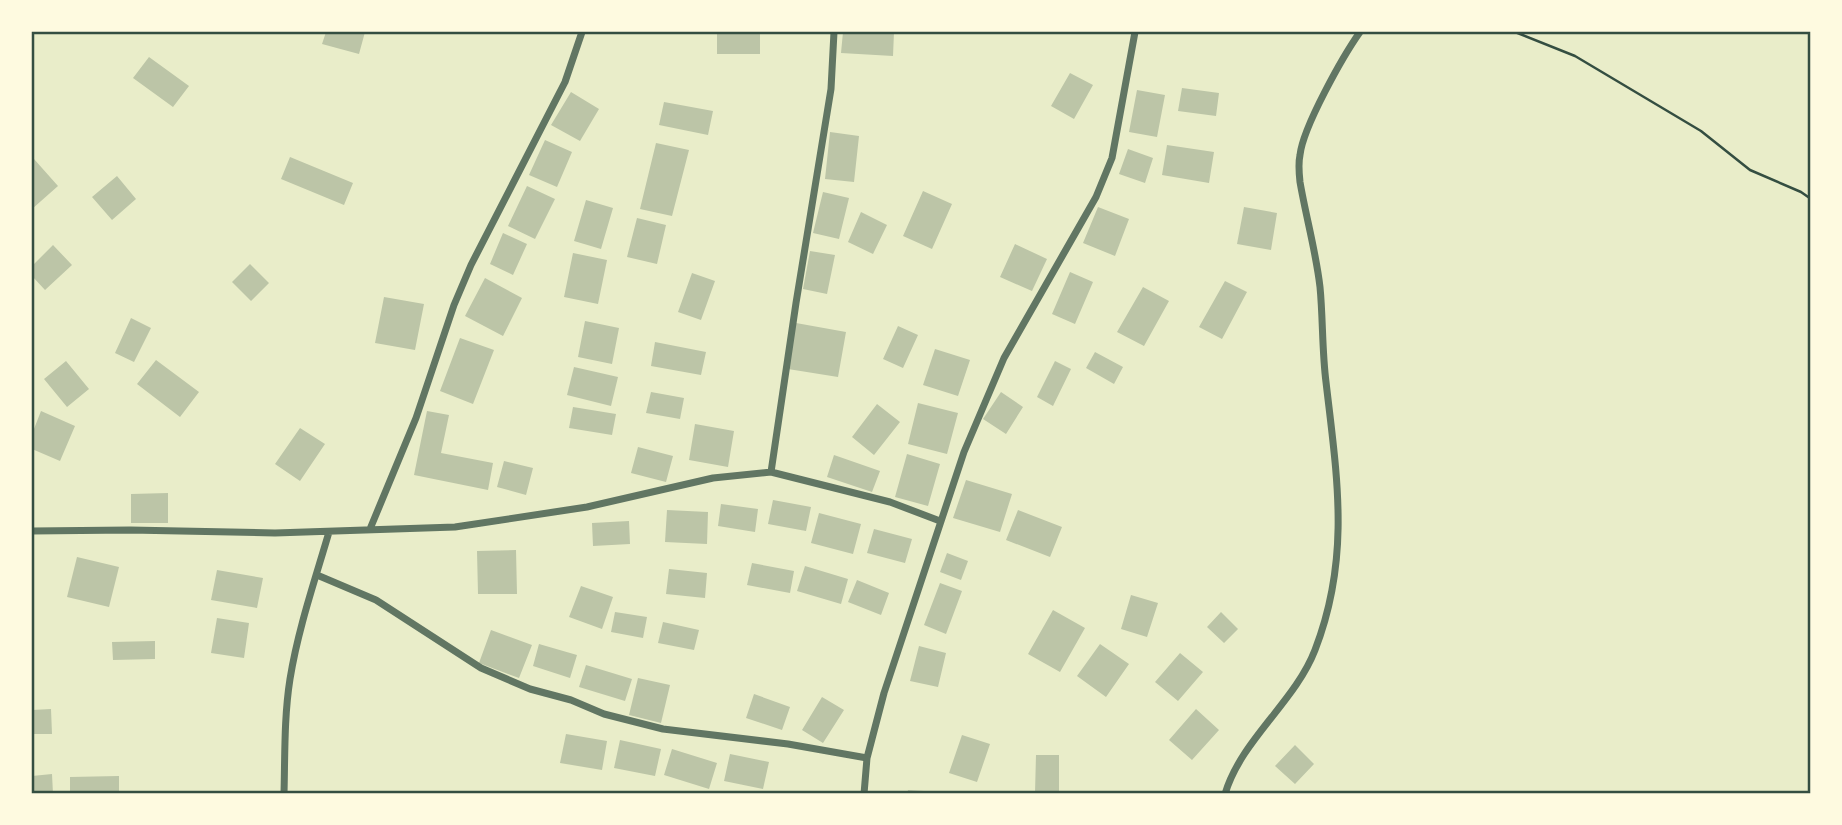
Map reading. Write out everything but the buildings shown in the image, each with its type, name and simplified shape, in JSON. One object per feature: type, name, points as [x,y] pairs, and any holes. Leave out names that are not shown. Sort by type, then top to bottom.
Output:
[{"type":"street","points":[[370,528],[416,418],[454,305],[471,265],[565,82],[582,32]]},
{"type":"street","points":[[771,472],[831,89],[834,32]]},
{"type":"street","points":[[864,793],[867,758],[884,693],[964,452],[1004,358],[1096,197],[1112,158],[1135,32]]},
{"type":"street","points":[[1225,793],[1234,771],[1298,680],[1313,654],[1322,630],[1336,570],[1340,531],[1338,485],[1326,378],[1320,284],[1299,167],[1301,146],[1315,114],[1360,32]]},
{"type":"street","points":[[32,531],[275,533],[455,527],[587,507],[713,478],[771,472],[890,502],[940,522]]},
{"type":"street","points":[[284,793],[285,723],[290,679],[298,640],[329,532]]},
{"type":"street","points":[[317,575],[376,600],[481,668],[530,690],[571,700],[604,714],[663,729],[788,744],[867,758]]},
{"type":"path","points":[[1515,32],[1575,56],[1701,131],[1750,170],[1801,192],[1811,200]]}]
